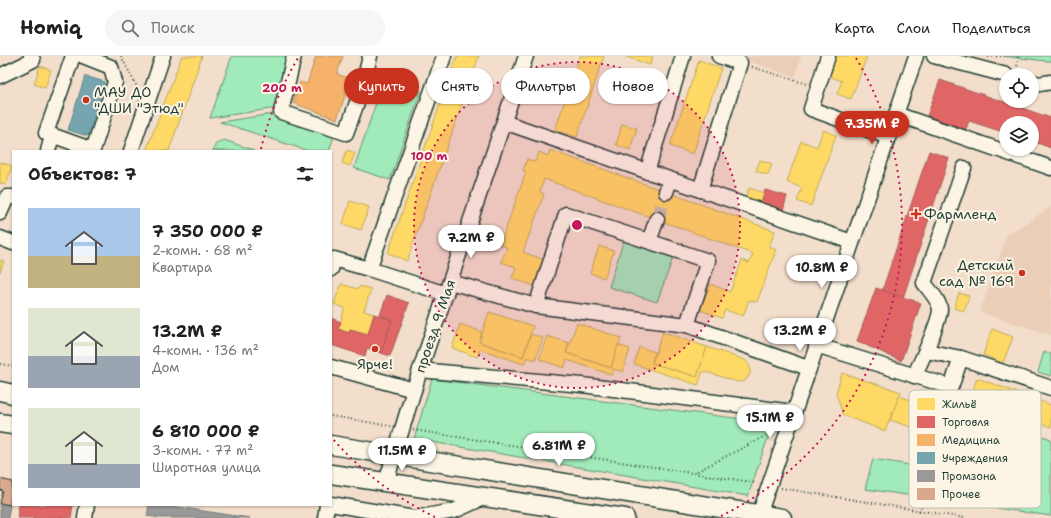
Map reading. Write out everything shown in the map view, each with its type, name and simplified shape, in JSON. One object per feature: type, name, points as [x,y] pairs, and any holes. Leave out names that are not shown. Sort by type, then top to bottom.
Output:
[{"type":"main road","points":[[0,391],[12,394]]},
{"type":"main road","points":[[0,423],[12,425]]},
{"type":"main road","points":[[332,445],[758,516],[782,518]]},
{"type":"main road","points":[[332,474],[625,518]]},
{"type":"street","points":[[0,76],[33,60],[31,56]]},
{"type":"street","points":[[73,56],[46,133],[93,150],[115,82],[111,67],[83,56]]},
{"type":"street","points":[[131,150],[163,56]]},
{"type":"street","points":[[294,56],[281,112],[346,133],[363,86],[370,56]]},
{"type":"street","points":[[369,269],[444,56]]},
{"type":"street","name":"проезд 9 Мая","points":[[386,482],[420,370],[526,56]]},
{"type":"street","points":[[648,172],[683,56]]},
{"type":"street","points":[[828,56],[811,109],[888,137]]},
{"type":"street","points":[[758,516],[916,56]]},
{"type":"street","points":[[934,56],[999,73]]},
{"type":"street","points":[[700,190],[729,59]]},
{"type":"street","points":[[1039,84],[1051,82]]},
{"type":"street","points":[[896,114],[1051,168]]},
{"type":"street","points":[[504,122],[648,172],[668,186],[700,190],[852,242]]},
{"type":"street","points":[[48,150],[52,136]]},
{"type":"street","points":[[914,376],[926,351],[940,310],[936,299],[924,283],[964,168]]},
{"type":"street","points":[[0,214],[7,196],[12,197]]},
{"type":"street","points":[[536,306],[566,214],[708,261],[686,325]]},
{"type":"street","points":[[649,242],[657,219]]},
{"type":"street","points":[[0,238],[12,243]]},
{"type":"street","points":[[332,266],[334,259],[448,288],[536,306],[686,325],[808,368]]},
{"type":"street","points":[[816,345],[951,386],[961,358]]},
{"type":"street","points":[[926,351],[961,358],[1051,388]]},
{"type":"street","points":[[332,367],[414,390]]},
{"type":"street","points":[[420,370],[582,386],[793,412]]},
{"type":"street","points":[[332,504],[414,518],[454,511],[485,497]]},
{"type":"street","points":[[85,518],[87,506]]},
{"type":"street","points":[[325,518],[327,506]]},
{"type":"path","points":[[122,56],[146,104]]},
{"type":"path","points":[[986,56],[1001,56]]},
{"type":"path","points":[[1017,68],[1018,56]]},
{"type":"path","points":[[729,59],[818,88]]},
{"type":"path","points":[[0,364],[12,366]]},
{"type":"path","points":[[951,386],[953,390]]},
{"type":"path","points":[[332,416],[768,485],[964,518]]},
{"type":"path","points":[[693,473],[773,432]]},
{"type":"shaded area","points":[[740,56],[801,56],[795,77],[739,58]]},
{"type":"shaded area","name":"Детский сад № 169","points":[[1051,207],[1051,335],[980,312],[1007,235]]},
{"type":"green space","points":[[232,56],[289,56],[277,108],[210,118]]},
{"type":"green space","points":[[1003,56],[1051,56],[1051,61],[1046,61]]},
{"type":"green space","points":[[376,104],[416,104],[390,180],[354,168]]},
{"type":"green space","points":[[273,114],[334,136],[329,150],[305,150],[220,122]]},
{"type":"green space","points":[[224,140],[253,150],[213,150],[216,143]]},
{"type":"green space","points":[[624,239],[674,255],[657,302],[609,287]]},
{"type":"green space","points":[[1044,352],[1051,354],[1051,376],[1038,372]]},
{"type":"green space","points":[[432,379],[773,423],[748,496],[414,439]]},
{"type":"green space","points":[[1041,436],[1051,439],[1051,516],[996,508],[1041,508]]},
{"type":"green space","points":[[873,459],[909,465],[909,495],[865,489]]},
{"type":"building: Жильё","points":[[182,56],[202,56],[169,150],[146,150]]},
{"type":"building: Жильё","points":[[457,56],[479,56],[475,68],[453,68]]},
{"type":"building: Жильё","points":[[580,56],[604,56],[600,68],[598,68],[598,74],[590,98],[590,68],[576,68]]},
{"type":"building: Жильё","points":[[624,56],[653,56],[650,65]]},
{"type":"building: Жильё","points":[[835,56],[867,56],[851,99],[837,94],[842,81],[828,76]]},
{"type":"building: Жильё","points":[[699,60],[721,68],[693,154],[670,146]]},
{"type":"building: Жильё","points":[[40,66],[51,70],[45,88],[34,84]]},
{"type":"building: Жильё","points":[[440,104],[462,104],[407,261],[388,253]]},
{"type":"building: Жильё","points":[[564,104],[588,104],[577,137],[555,130]]},
{"type":"building: Жильё","points":[[622,124],[637,128],[630,150],[616,145]]},
{"type":"building: Жильё","points":[[823,130],[836,135],[811,206],[797,201],[802,188],[787,182],[801,141],[817,147]]},
{"type":"building: Жильё","points":[[347,150],[355,153],[350,166],[342,163]]},
{"type":"building: Жильё","points":[[550,150],[775,231],[769,247],[776,250],[757,302],[749,300],[743,316],[725,310],[722,318],[700,310],[710,284],[730,292],[742,260],[749,263],[753,254],[544,179],[540,192],[544,194],[523,252],[547,261],[537,287],[512,278],[516,267],[501,262],[507,247],[500,245],[526,172],[523,171],[527,159],[535,162],[539,152],[548,156]]},
{"type":"building: Жильё","points":[[760,160],[772,164],[768,175],[756,171]]},
{"type":"building: Жильё","points":[[0,162],[12,166],[6,185],[0,183]]},
{"type":"building: Жильё","points":[[749,188],[764,193],[761,204],[745,200]]},
{"type":"building: Жильё","points":[[350,201],[369,207],[361,230],[343,224]]},
{"type":"building: Жильё","points":[[599,246],[614,251],[604,278],[590,273]]},
{"type":"building: Жильё","points":[[0,260],[4,261],[0,272]]},
{"type":"building: Жильё","points":[[341,284],[358,289],[360,286],[371,289],[364,311],[374,314],[368,334],[350,329],[349,333],[338,329],[345,308],[334,304]]},
{"type":"building: Жильё","points":[[959,293],[969,296],[964,311],[954,308]]},
{"type":"building: Жильё","points":[[489,312],[533,326],[523,357],[479,342]]},
{"type":"building: Жильё","points":[[577,323],[621,338],[611,368],[566,353]]},
{"type":"building: Жильё","points":[[460,324],[482,332],[479,342],[523,357],[531,334],[543,338],[535,360],[527,357],[524,364],[480,349],[477,357],[452,348]]},
{"type":"building: Жильё","points":[[992,329],[1013,337],[1003,363],[983,355]]},
{"type":"building: Жильё","points":[[663,332],[707,347],[697,377],[652,363]]},
{"type":"building: Жильё","points":[[547,336],[569,343],[566,353],[611,368],[618,345],[630,349],[623,372],[614,369],[612,375],[567,360],[564,368],[539,359]]},
{"type":"building: Жильё","points":[[639,347],[655,352],[652,363],[697,377],[707,347],[745,360],[750,366],[750,374],[745,381],[738,382],[703,371],[698,385],[634,364]]},
{"type":"building: Жильё","points":[[842,373],[901,392],[885,431],[843,415],[836,393]]},
{"type":"building: Жильё","points":[[977,378],[1010,390],[973,390]]},
{"type":"building: Жильё","points":[[899,396],[909,399],[909,426],[890,420]]},
{"type":"building: Жильё","points":[[1041,401],[1051,405],[1051,427],[1041,424]]},
{"type":"building: Торговля","points":[[940,80],[999,100],[999,108],[1022,108],[1051,118],[1051,148],[1039,144],[1039,116],[999,116],[999,131],[969,121],[966,129],[927,116]]},
{"type":"building: Торговля","points":[[929,151],[949,158],[903,298],[882,291]]},
{"type":"building: Торговля","points":[[765,190],[787,196],[783,211],[761,204]]},
{"type":"building: Торговля","points":[[876,288],[921,303],[901,361],[857,341]]},
{"type":"building: Торговля","points":[[387,295],[409,303],[390,356],[381,353],[392,320],[380,315]]},
{"type":"building: Торговля","points":[[374,314],[392,320],[381,353],[367,348],[365,356],[332,345],[332,318],[341,322],[338,329],[349,333],[350,329],[368,334]]},
{"type":"building: Торговля","points":[[19,506],[73,506],[71,518],[17,518]]},
{"type":"building: Медицина","points":[[316,56],[343,56],[337,74],[344,76],[344,99],[337,119],[293,103],[300,82],[307,84]]},
{"type":"building: Учреждения","points":[[85,76],[105,82],[88,136],[68,130]]},
{"type":"building: Промзона","points":[[0,503],[10,505],[8,518],[0,518]]},
{"type":"building: Промзона","points":[[149,506],[171,506],[250,518],[161,518],[147,516]]},
{"type":"building: Прочее","points":[[0,479],[12,482],[10,505],[0,503],[3,491],[0,490]]},
{"type":"tunnel","points":[[657,219],[666,192]]},
{"type":"place","name":"МАУ ДО \"ДШИ \"Этюд\"","points":[[86,100]]},
{"type":"place","name":"Фармленд","points":[[916,214]]},
{"type":"place","name":"Детский сад № 169","points":[[1022,273]]},
{"type":"place","name":"Ярче!","points":[[375,349]]}]
